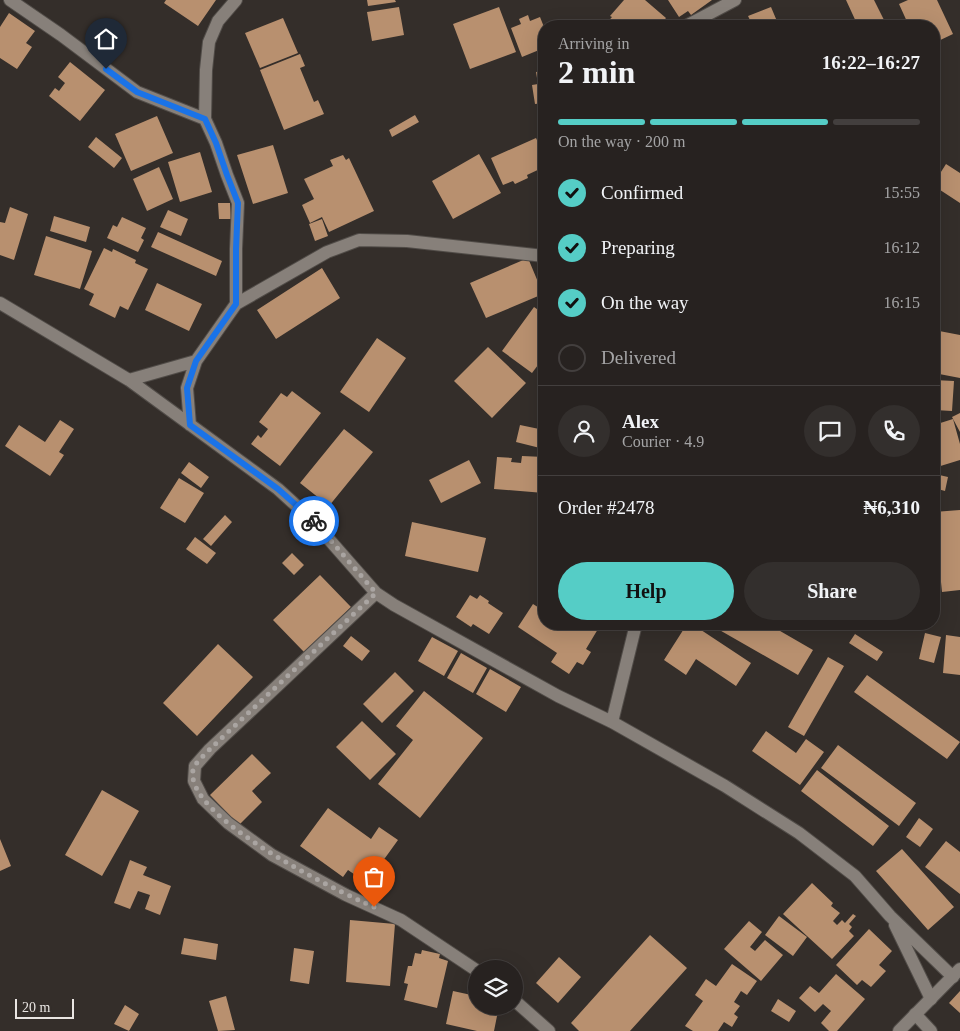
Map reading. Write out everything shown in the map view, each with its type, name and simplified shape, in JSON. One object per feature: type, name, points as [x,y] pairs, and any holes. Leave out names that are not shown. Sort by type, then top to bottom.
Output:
[{"type":"street","points":[[10,0],[61,35],[137,92],[205,119]]},
{"type":"street","points":[[236,0],[218,21],[209,42],[206,70],[205,119],[238,203],[236,304]]},
{"type":"street","points":[[697,20],[735,0]]},
{"type":"street","points":[[190,425],[187,388],[196,361],[236,304],[327,252],[359,240],[407,241],[538,255]]},
{"type":"street","points":[[0,303],[129,380],[278,489],[312,520],[376,593],[394,605],[558,696],[612,722],[725,786],[799,833],[855,876],[890,916],[956,973],[899,1031]]},
{"type":"street","points":[[129,380],[196,361]]},
{"type":"street","points":[[376,593],[210,749],[195,766],[194,781],[203,799],[228,823],[272,855],[346,895],[401,920],[468,965]]},
{"type":"street","points":[[612,722],[635,630]]},
{"type":"street","points":[[890,916],[931,999]]},
{"type":"street","points":[[523,1008],[549,1031]]},
{"type":"street","points":[[915,1014],[931,1031]]},
{"type":"building","points":[[166,0],[216,0],[198,26],[164,3]]},
{"type":"building","points":[[367,0],[395,0],[396,2],[368,6]]},
{"type":"building","points":[[624,0],[645,0],[666,18],[664,20],[609,20],[612,17],[610,16]]},
{"type":"building","points":[[668,0],[712,0],[691,15],[688,11],[679,17]]},
{"type":"building","points":[[846,0],[874,0],[884,20],[855,20]]},
{"type":"building","points":[[908,0],[937,0],[953,34],[940,40],[940,20],[906,20],[899,4]]},
{"type":"building","points":[[399,7],[404,35],[372,41],[367,12]]},
{"type":"building","points":[[499,7],[516,52],[470,69],[453,24]]},
{"type":"building","points":[[771,7],[776,20],[750,20],[748,16]]},
{"type":"building","points":[[9,13],[35,31],[26,43],[32,47],[17,69],[0,58],[0,27]]},
{"type":"building","points":[[528,15],[530,21],[540,17],[541,20],[538,20],[538,50],[522,57],[511,28],[521,24],[519,19]]},
{"type":"building","points":[[283,18],[298,53],[260,68],[245,33]]},
{"type":"building","points":[[300,54],[305,66],[300,68],[314,102],[318,100],[324,114],[284,130],[260,70]]},
{"type":"building","points":[[70,62],[105,90],[80,121],[49,96],[55,88],[59,91],[65,83],[58,77]]},
{"type":"building","points":[[538,84],[538,104],[535,104],[532,85]]},
{"type":"building","points":[[415,115],[419,122],[392,137],[389,130]]},
{"type":"building","points":[[157,116],[173,153],[131,171],[115,134]]},
{"type":"building","points":[[96,137],[122,158],[114,168],[88,147]]},
{"type":"building","points":[[536,138],[538,142],[538,170],[527,175],[528,178],[515,184],[513,181],[503,185],[491,158]]},
{"type":"building","points":[[273,145],[288,193],[253,204],[237,155]]},
{"type":"building","points":[[200,152],[212,192],[180,202],[168,162]]},
{"type":"building","points":[[479,154],[501,193],[453,219],[432,181]]},
{"type":"building","points":[[343,155],[346,160],[349,158],[374,211],[329,232],[322,217],[310,223],[302,205],[314,199],[304,179],[333,166],[330,160]]},
{"type":"building","points":[[946,164],[960,173],[960,203],[940,190],[940,174]]},
{"type":"building","points":[[159,167],[173,199],[147,211],[133,179]]},
{"type":"building","points":[[218,203],[230,203],[231,219],[219,219]]},
{"type":"building","points":[[10,207],[28,214],[14,260],[0,255],[0,222],[5,223]]},
{"type":"building","points":[[168,210],[188,219],[181,236],[160,227]]},
{"type":"building","points":[[54,216],[90,227],[86,242],[50,231]]},
{"type":"building","points":[[122,217],[146,228],[141,238],[144,240],[138,252],[107,238],[113,225],[117,227]]},
{"type":"building","points":[[322,219],[328,236],[315,241],[309,224]]},
{"type":"building","points":[[158,232],[222,261],[216,276],[151,247]]},
{"type":"building","points":[[46,236],[92,251],[80,289],[34,275]]},
{"type":"building","points":[[104,248],[112,252],[113,249],[136,260],[135,263],[148,269],[128,310],[120,306],[115,318],[89,305],[94,294],[84,289]]},
{"type":"building","points":[[528,258],[538,282],[538,296],[486,318],[470,283]]},
{"type":"building","points":[[322,268],[340,298],[276,339],[257,310]]},
{"type":"building","points":[[157,283],[202,304],[189,331],[145,310]]},
{"type":"building","points":[[534,307],[538,310],[538,365],[532,373],[502,351]]},
{"type":"building","points":[[940,331],[960,335],[960,378],[940,374]]},
{"type":"building","points":[[377,338],[406,358],[369,412],[340,392]]},
{"type":"building","points":[[488,347],[526,383],[492,418],[454,381]]},
{"type":"building","points":[[940,380],[954,381],[952,411],[940,410]]},
{"type":"building","points":[[292,391],[321,413],[280,466],[251,444],[258,435],[261,438],[268,429],[259,422],[281,393],[287,397]]},
{"type":"building","points":[[960,413],[960,432],[952,417]]},
{"type":"building","points":[[953,419],[960,444],[960,460],[940,466],[940,423]]},
{"type":"building","points":[[60,420],[74,429],[59,452],[64,455],[50,476],[5,446],[19,425],[45,442]]},
{"type":"building","points":[[520,425],[538,429],[538,448],[516,442]]},
{"type":"building","points":[[344,429],[373,452],[329,506],[300,483]]},
{"type":"building","points":[[522,456],[538,457],[538,493],[494,489],[497,457],[512,458],[511,462],[521,463]]},
{"type":"building","points":[[469,460],[481,483],[441,503],[429,480]]},
{"type":"building","points":[[189,462],[209,477],[201,488],[181,473]]},
{"type":"building","points":[[940,475],[948,477],[945,491],[940,490]]},
{"type":"building","points":[[179,478],[204,493],[185,523],[160,508]]},
{"type":"building","points":[[960,510],[960,590],[942,592],[940,572],[940,512]]},
{"type":"building","points":[[225,515],[232,522],[211,546],[203,539]]},
{"type":"building","points":[[412,522],[486,538],[478,572],[405,556]]},
{"type":"building","points":[[195,537],[216,553],[207,564],[186,549]]},
{"type":"building","points":[[292,553],[304,565],[294,575],[282,563]]},
{"type":"building","points":[[320,575],[351,607],[304,652],[273,620]]},
{"type":"building","points":[[470,595],[477,599],[480,595],[503,613],[489,634],[473,624],[471,627],[456,617]]},
{"type":"building","points":[[533,604],[538,607],[538,630],[597,630],[586,649],[591,652],[583,665],[577,662],[569,674],[551,662],[557,653],[518,627]]},
{"type":"building","points":[[683,630],[701,630],[751,663],[736,686],[696,659],[686,675],[664,660]]},
{"type":"building","points":[[719,630],[778,630],[813,650],[798,675]]},
{"type":"building","points":[[925,633],[941,637],[934,663],[919,659]]},
{"type":"building","points":[[855,634],[883,652],[877,661],[849,643]]},
{"type":"building","points":[[946,635],[960,637],[960,675],[943,673]]},
{"type":"building","points":[[351,636],[370,651],[362,661],[343,646]]},
{"type":"building","points":[[432,637],[458,651],[444,676],[418,661]]},
{"type":"building","points":[[218,644],[253,677],[197,736],[163,703]]},
{"type":"building","points":[[461,653],[487,668],[473,693],[447,678]]},
{"type":"building","points":[[828,657],[844,666],[804,736],[788,727]]},
{"type":"building","points":[[490,669],[521,687],[506,712],[476,694]]},
{"type":"building","points":[[395,672],[414,691],[382,723],[363,704]]},
{"type":"building","points":[[867,675],[960,742],[947,759],[854,692]]},
{"type":"building","points":[[424,691],[483,738],[420,818],[378,784],[413,740],[396,726]]},
{"type":"building","points":[[362,721],[396,754],[370,780],[336,747]]},
{"type":"building","points":[[766,731],[796,753],[806,739],[824,752],[800,785],[752,751]]},
{"type":"building","points":[[838,745],[916,803],[899,826],[821,768]]},
{"type":"building","points":[[252,754],[271,773],[252,791],[262,802],[239,825],[210,795]]},
{"type":"building","points":[[817,770],[889,826],[873,846],[801,791]]},
{"type":"building","points":[[102,790],[139,811],[102,876],[65,855]]},
{"type":"building","points":[[328,808],[371,839],[379,827],[398,840],[367,883],[348,870],[343,877],[300,846]]},
{"type":"building","points":[[919,818],[933,829],[920,847],[906,837]]},
{"type":"building","points":[[0,839],[11,866],[0,871]]},
{"type":"building","points":[[946,841],[960,852],[960,894],[925,867]]},
{"type":"building","points":[[902,849],[954,907],[928,930],[876,871]]},
{"type":"building","points":[[130,860],[147,867],[143,875],[171,886],[160,915],[145,909],[150,895],[138,891],[130,909],[114,903]]},
{"type":"building","points":[[812,883],[833,903],[831,906],[840,913],[833,921],[837,925],[842,920],[845,923],[853,914],[856,916],[849,924],[852,927],[849,931],[854,936],[832,959],[783,914]]},
{"type":"building","points":[[779,916],[807,937],[793,956],[765,935]]},
{"type":"building","points":[[350,920],[395,924],[390,986],[346,982]]},
{"type":"building","points":[[749,921],[762,932],[750,947],[755,951],[765,940],[783,955],[761,981],[724,949]]},
{"type":"building","points":[[869,929],[892,951],[879,965],[886,971],[871,987],[862,980],[857,985],[836,965]]},
{"type":"building","points":[[650,935],[687,968],[630,1031],[579,1031],[571,1023]]},
{"type":"building","points":[[184,938],[218,944],[216,960],[181,954]]},
{"type":"building","points":[[294,948],[314,951],[309,984],[290,981]]},
{"type":"building","points":[[422,950],[440,954],[439,958],[448,961],[437,1008],[404,1000],[408,984],[404,983],[408,966],[412,966],[415,953],[421,954]]},
{"type":"building","points":[[559,957],[581,977],[558,1003],[536,983]]},
{"type":"building","points":[[732,964],[757,981],[747,995],[741,991],[734,1002],[740,1006],[734,1014],[738,1017],[732,1027],[724,1022],[718,1031],[693,1031],[685,1026],[703,1001],[695,995],[706,979],[716,986]]},
{"type":"building","points":[[836,974],[865,999],[837,1031],[829,1031],[821,1023],[831,1011],[823,1004],[815,1012],[799,998],[810,986],[819,993]]},
{"type":"building","points":[[453,991],[468,994],[468,1015],[497,1015],[494,1031],[477,1031],[446,1024]]},
{"type":"building","points":[[960,991],[960,1013],[949,1003]]},
{"type":"building","points":[[226,996],[235,1030],[218,1031],[209,1001]]},
{"type":"building","points":[[778,999],[796,1011],[789,1022],[771,1011]]},
{"type":"building","points":[[125,1005],[139,1014],[129,1031],[114,1024]]},
{"type":"way so far","points":[[314,521],[376,593],[332,637],[210,749],[195,766],[193,771],[194,781],[203,799],[228,823],[272,855],[346,895],[374,907]]},
{"type":"route","points":[[106,69],[137,92],[205,119],[238,203],[236,304],[196,361],[187,388],[190,425],[278,489],[314,521]]}]
